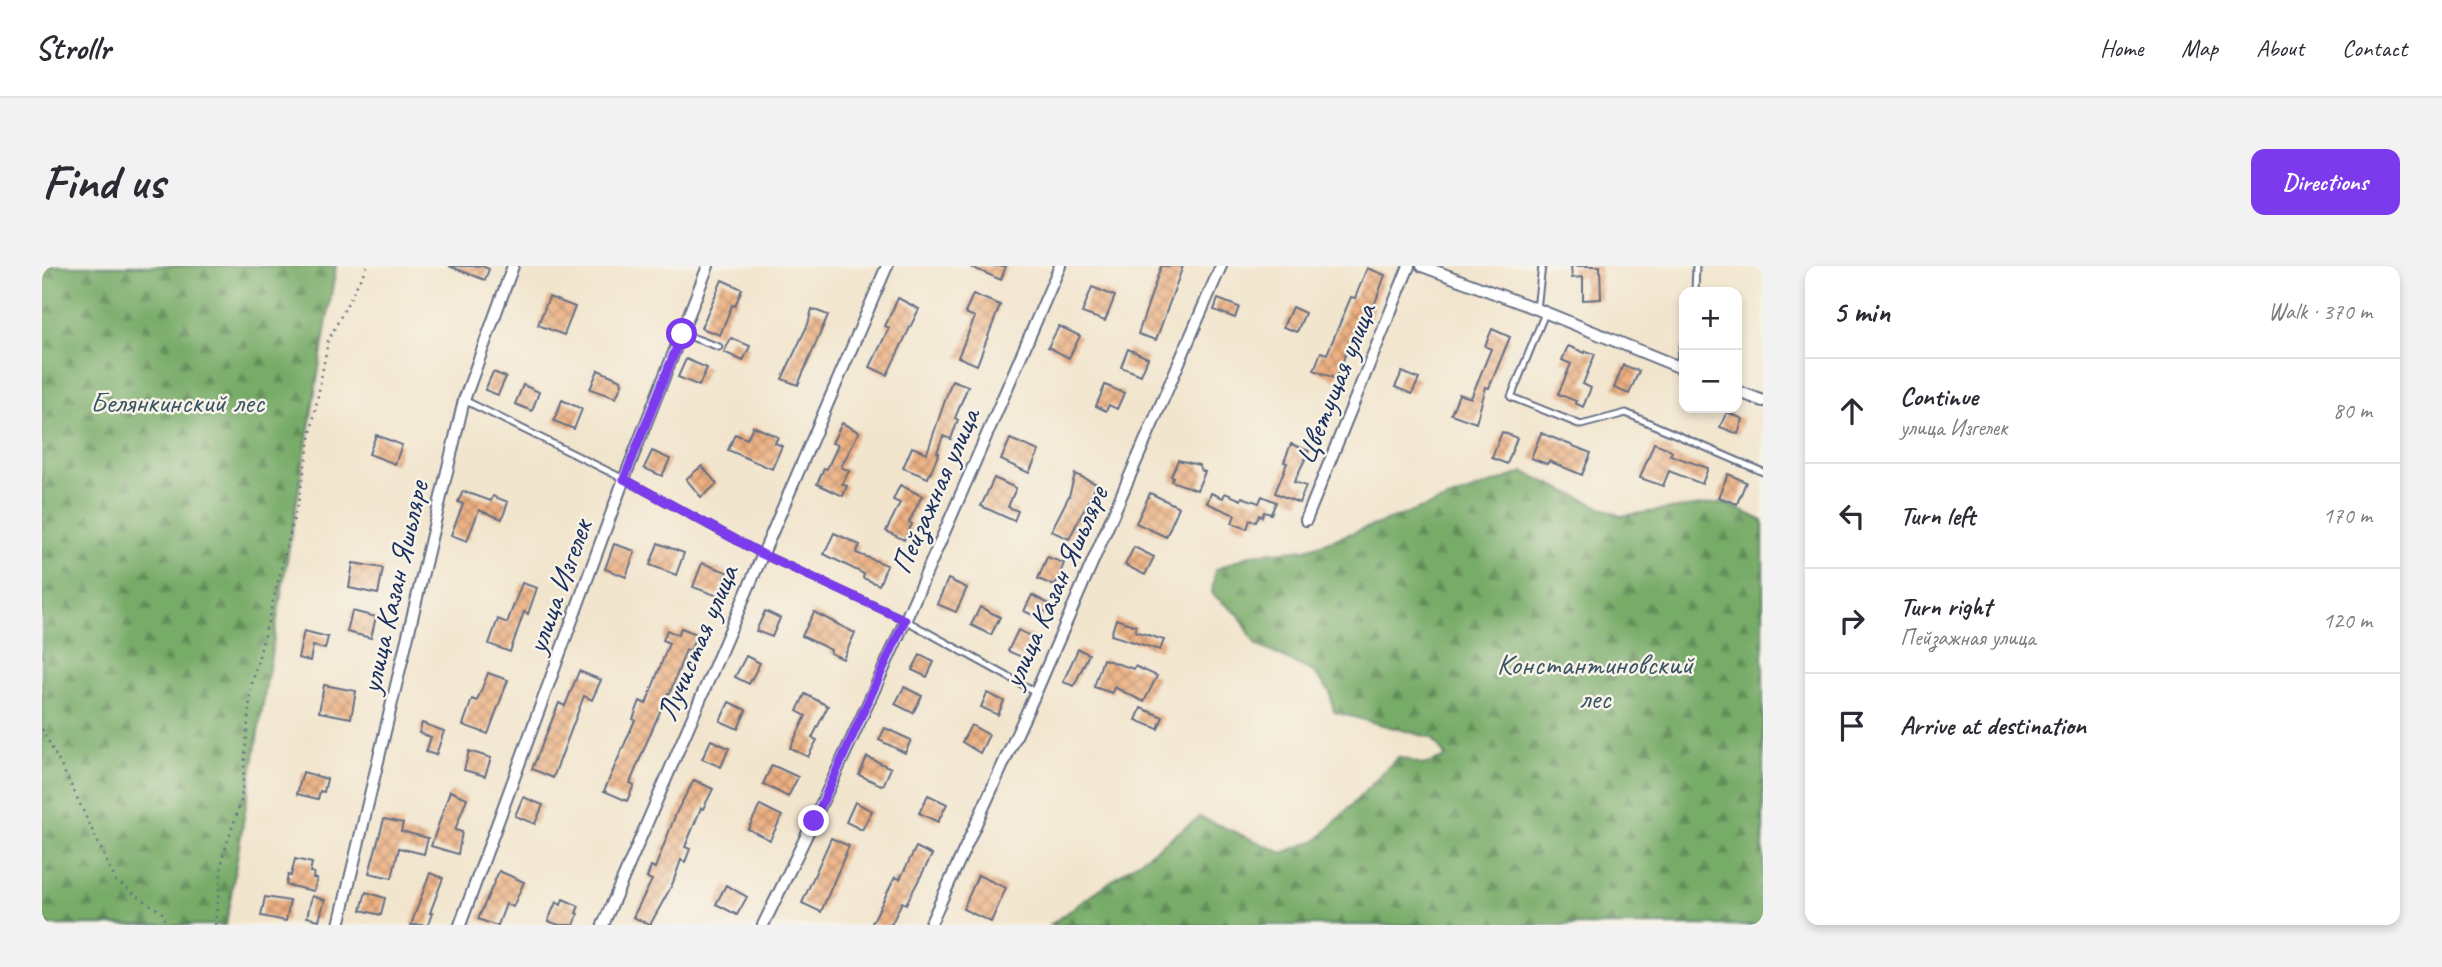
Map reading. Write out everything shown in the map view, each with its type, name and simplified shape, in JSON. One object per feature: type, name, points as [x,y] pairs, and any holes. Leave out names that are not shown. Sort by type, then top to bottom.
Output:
[{"type":"street","name":"улица Казан Яшьляре","points":[[339,925],[464,400],[513,266]]},
{"type":"street","name":"улица Изгелек","points":[[460,925],[624,479],[708,266]]},
{"type":"street","name":"Лучистая улица","points":[[604,925],[887,266]]},
{"type":"street","name":"Пейзажная улица","points":[[763,925],[814,821],[905,620],[1060,266]]},
{"type":"street","name":"улица Казан Яшьляре","points":[[930,925],[1036,692],[1222,266]]},
{"type":"street","name":"Цветущая улица","points":[[1306,520],[1409,266]]},
{"type":"street","points":[[1422,266],[1679,367]]},
{"type":"street","points":[[1742,393],[1763,401]]},
{"type":"lane","points":[[1542,266],[1541,311],[1511,397],[1581,425],[1626,413],[1763,471]]},
{"type":"lane","points":[[1695,287],[1696,266]]},
{"type":"lane","points":[[682,334],[719,347]]},
{"type":"lane","points":[[464,400],[624,479],[762,554],[905,620],[1036,692]]},
{"type":"path","points":[[215,925],[223,855],[241,802],[251,688],[299,498],[328,341],[366,266]]},
{"type":"path","points":[[42,729],[116,881],[164,914],[164,925]]},
{"type":"green space","name":"Белянкинский лес","points":[[42,266],[336,266],[226,925],[42,925]]},
{"type":"green space","name":"Константиновский лес","points":[[1524,472],[1620,516],[1724,502],[1763,521],[1763,925],[1050,925],[1200,817],[1283,853],[1319,839],[1398,757],[1424,765],[1446,757],[1432,738],[1334,712],[1330,692],[1314,672],[1256,645],[1239,615],[1212,594],[1215,570],[1252,554],[1307,549]]},
{"type":"building","points":[[449,266],[482,266],[489,269],[485,280]]},
{"type":"building","points":[[969,266],[1006,266],[1001,280]]},
{"type":"building","points":[[1161,266],[1183,266],[1156,340],[1138,334]]},
{"type":"building","points":[[1571,266],[1600,266],[1601,299],[1583,300],[1583,277],[1572,278]]},
{"type":"building","points":[[1367,268],[1385,275],[1368,323],[1359,319],[1336,379],[1314,370],[1321,352],[1327,354],[1351,297],[1355,298]]},
{"type":"building","points":[[722,280],[742,289],[735,306],[732,305],[720,335],[701,328]]},
{"type":"building","points":[[1092,287],[1115,296],[1105,321],[1082,313]]},
{"type":"building","points":[[973,294],[1000,305],[977,365],[958,357],[975,317],[965,313]]},
{"type":"building","points":[[549,297],[575,307],[564,335],[538,325]]},
{"type":"building","points":[[898,298],[919,309],[887,375],[870,367],[889,328],[885,326]]},
{"type":"building","points":[[1218,299],[1239,307],[1235,318],[1214,310]]},
{"type":"building","points":[[1292,307],[1305,313],[1297,332],[1283,327]]},
{"type":"building","points":[[812,309],[828,315],[798,385],[782,379],[808,324]]},
{"type":"building","points":[[1059,326],[1080,336],[1069,358],[1048,347]]},
{"type":"building","points":[[1492,329],[1510,337],[1489,388],[1486,387],[1476,423],[1451,414],[1459,394],[1471,398],[1491,349],[1485,346]]},
{"type":"building","points":[[731,338],[750,346],[743,361],[724,352]]},
{"type":"building","points":[[1568,346],[1595,354],[1583,384],[1591,388],[1583,407],[1558,394],[1571,364],[1562,360]]},
{"type":"building","points":[[1128,349],[1148,358],[1141,375],[1121,367]]},
{"type":"building","points":[[686,359],[707,368],[699,386],[678,377]]},
{"type":"building","points":[[1623,365],[1639,371],[1629,394],[1614,388]]},
{"type":"building","points":[[598,370],[621,380],[616,398],[590,389]]},
{"type":"building","points":[[493,372],[506,377],[498,395],[485,390]]},
{"type":"building","points":[[1402,372],[1419,379],[1412,394],[1395,387]]},
{"type":"building","points":[[952,380],[968,386],[955,418],[958,420],[951,439],[943,436],[928,478],[903,468],[912,447],[927,453]]},
{"type":"building","points":[[523,385],[539,392],[532,411],[515,404]]},
{"type":"building","points":[[1105,385],[1124,393],[1117,409],[1109,405],[1106,411],[1096,406]]},
{"type":"building","points":[[562,400],[582,409],[574,429],[554,421]]},
{"type":"building","points":[[1727,413],[1743,419],[1738,434],[1720,427]]},
{"type":"building","points":[[842,423],[859,432],[841,467],[849,471],[842,484],[847,486],[843,496],[817,484],[838,445],[832,443]]},
{"type":"building","points":[[753,426],[778,437],[775,443],[782,446],[772,469],[728,450],[735,434],[747,439]]},
{"type":"building","points":[[1502,432],[1517,438],[1507,464],[1492,458]]},
{"type":"building","points":[[1541,433],[1591,453],[1582,475],[1549,461],[1547,464],[1531,458]]},
{"type":"building","points":[[376,435],[402,445],[395,464],[369,454]]},
{"type":"building","points":[[1010,439],[1039,451],[1029,473],[1001,460]]},
{"type":"building","points":[[1654,443],[1667,448],[1672,452],[1670,455],[1708,468],[1702,484],[1669,471],[1663,486],[1640,478]]},
{"type":"building","points":[[1291,444],[1309,451],[1294,482],[1306,486],[1299,503],[1275,493]]},
{"type":"building","points":[[652,451],[670,459],[662,476],[644,468]]},
{"type":"building","points":[[1178,460],[1199,465],[1205,472],[1197,490],[1171,481]]},
{"type":"building","points":[[702,466],[717,484],[701,497],[686,479]]},
{"type":"building","points":[[1075,474],[1097,484],[1069,539],[1051,531],[1069,496]]},
{"type":"building","points":[[1728,474],[1746,482],[1737,504],[1718,497]]},
{"type":"building","points":[[994,478],[1016,488],[1008,507],[1018,511],[1014,521],[981,506]]},
{"type":"building","points":[[900,485],[922,496],[909,522],[912,524],[904,540],[886,531],[900,503],[893,500]]},
{"type":"building","points":[[463,491],[491,501],[493,496],[508,502],[502,519],[479,510],[467,541],[451,535],[463,504],[458,502]]},
{"type":"building","points":[[1150,493],[1179,507],[1166,537],[1136,523]]},
{"type":"building","points":[[1211,493],[1223,498],[1225,493],[1241,500],[1242,497],[1259,503],[1262,496],[1276,502],[1271,514],[1264,512],[1256,522],[1250,520],[1247,529],[1232,523],[1235,515],[1207,503]]},
{"type":"building","points":[[834,533],[860,545],[856,553],[887,565],[879,585],[863,578],[864,574],[824,554]]},
{"type":"building","points":[[658,543],[684,553],[676,575],[650,565]]},
{"type":"building","points":[[614,544],[635,551],[626,577],[605,569]]},
{"type":"building","points":[[1134,547],[1154,557],[1145,575],[1125,565]]},
{"type":"building","points":[[1047,557],[1064,563],[1055,586],[1038,579]]},
{"type":"building","points":[[353,563],[383,568],[378,594],[349,588]]},
{"type":"building","points":[[702,563],[727,572],[718,596],[693,587]]},
{"type":"building","points":[[948,579],[967,588],[956,612],[937,604]]},
{"type":"building","points":[[522,583],[537,588],[528,614],[524,612],[510,652],[489,644],[498,619],[507,623]]},
{"type":"building","points":[[1032,595],[1049,604],[1041,619],[1024,611]]},
{"type":"building","points":[[980,607],[1000,617],[991,635],[971,625]]},
{"type":"building","points":[[352,611],[376,617],[371,638],[347,632]]},
{"type":"building","points":[[765,611],[780,618],[772,637],[756,631]]},
{"type":"building","points":[[814,612],[855,633],[843,659],[802,636]]},
{"type":"building","points":[[1116,619],[1136,626],[1135,631],[1164,640],[1160,650],[1111,635]]},
{"type":"building","points":[[681,628],[697,634],[690,651],[686,650],[670,693],[646,744],[630,783],[634,785],[627,801],[604,791],[635,720],[633,719],[640,701],[646,704],[669,643],[663,640],[667,630],[678,635]]},
{"type":"building","points":[[1018,630],[1035,638],[1026,659],[1008,651]]},
{"type":"building","points":[[304,631],[328,637],[325,649],[313,646],[310,661],[298,658]]},
{"type":"building","points":[[1078,649],[1089,654],[1074,686],[1063,682]]},
{"type":"building","points":[[920,655],[934,662],[927,677],[912,670]]},
{"type":"building","points":[[746,656],[760,663],[749,684],[735,677]]},
{"type":"building","points":[[1103,659],[1134,669],[1135,666],[1157,676],[1144,702],[1114,687],[1112,693],[1094,687]]},
{"type":"building","points":[[579,671],[601,680],[592,700],[584,696],[553,778],[532,769],[559,703],[565,706]]},
{"type":"building","points":[[488,673],[508,680],[488,734],[463,725],[472,699],[477,701]]},
{"type":"building","points":[[324,685],[356,691],[351,718],[319,712]]},
{"type":"building","points":[[904,687],[922,696],[913,713],[895,704]]},
{"type":"building","points":[[987,693],[1004,701],[998,715],[981,707]]},
{"type":"building","points":[[805,694],[828,706],[812,738],[817,740],[808,757],[790,748],[806,716],[797,711]]},
{"type":"building","points":[[729,702],[746,710],[738,729],[720,721]]},
{"type":"building","points":[[1141,708],[1163,717],[1158,729],[1136,720]]},
{"type":"building","points":[[422,723],[444,731],[436,755],[426,752],[431,737],[419,733]]},
{"type":"building","points":[[971,725],[989,735],[980,753],[962,742]]},
{"type":"building","points":[[885,728],[911,740],[905,753],[879,740]]},
{"type":"building","points":[[711,740],[729,748],[721,767],[702,759]]},
{"type":"building","points":[[469,751],[491,758],[485,776],[464,770]]},
{"type":"building","points":[[867,757],[891,768],[883,786],[859,775]]},
{"type":"building","points":[[772,765],[798,777],[788,797],[763,784]]},
{"type":"building","points":[[303,772],[327,779],[324,792],[320,791],[318,799],[297,794]]},
{"type":"building","points":[[694,780],[713,789],[703,809],[701,808],[685,847],[690,849],[685,862],[681,860],[672,885],[650,925],[633,917],[652,880],[647,878],[651,866],[655,868],[677,811]]},
{"type":"building","points":[[450,791],[467,798],[455,830],[462,832],[458,854],[431,846]]},
{"type":"building","points":[[928,795],[947,804],[938,822],[919,813]]},
{"type":"building","points":[[523,797],[543,805],[535,824],[515,816]]},
{"type":"building","points":[[855,802],[872,811],[862,830],[846,822]]},
{"type":"building","points":[[760,805],[782,816],[770,840],[748,829]]},
{"type":"building","points":[[384,819],[403,823],[401,831],[428,838],[424,854],[399,848],[392,878],[369,873]]},
{"type":"building","points":[[831,838],[849,846],[821,912],[802,903]]},
{"type":"building","points":[[916,847],[932,855],[906,904],[902,902],[891,925],[871,925],[895,877],[900,879]]},
{"type":"building","points":[[295,859],[312,863],[310,872],[314,873],[313,878],[317,879],[314,891],[286,885]]},
{"type":"building","points":[[499,871],[524,882],[513,907],[506,904],[498,925],[494,925],[478,919]]},
{"type":"building","points":[[430,873],[443,878],[428,925],[411,925]]},
{"type":"building","points":[[978,875],[1006,888],[991,922],[963,909]]},
{"type":"building","points":[[726,885],[747,897],[737,915],[716,904]]},
{"type":"building","points":[[366,892],[385,898],[381,915],[361,910]]},
{"type":"building","points":[[312,896],[325,900],[319,920],[307,917]]},
{"type":"building","points":[[265,897],[290,901],[286,921],[261,916]]},
{"type":"building","points":[[563,899],[579,906],[574,925],[559,925],[548,921],[556,902],[561,905]]},
{"type":"route","points":[[682,334],[624,479],[762,554],[905,620],[814,821]]}]
